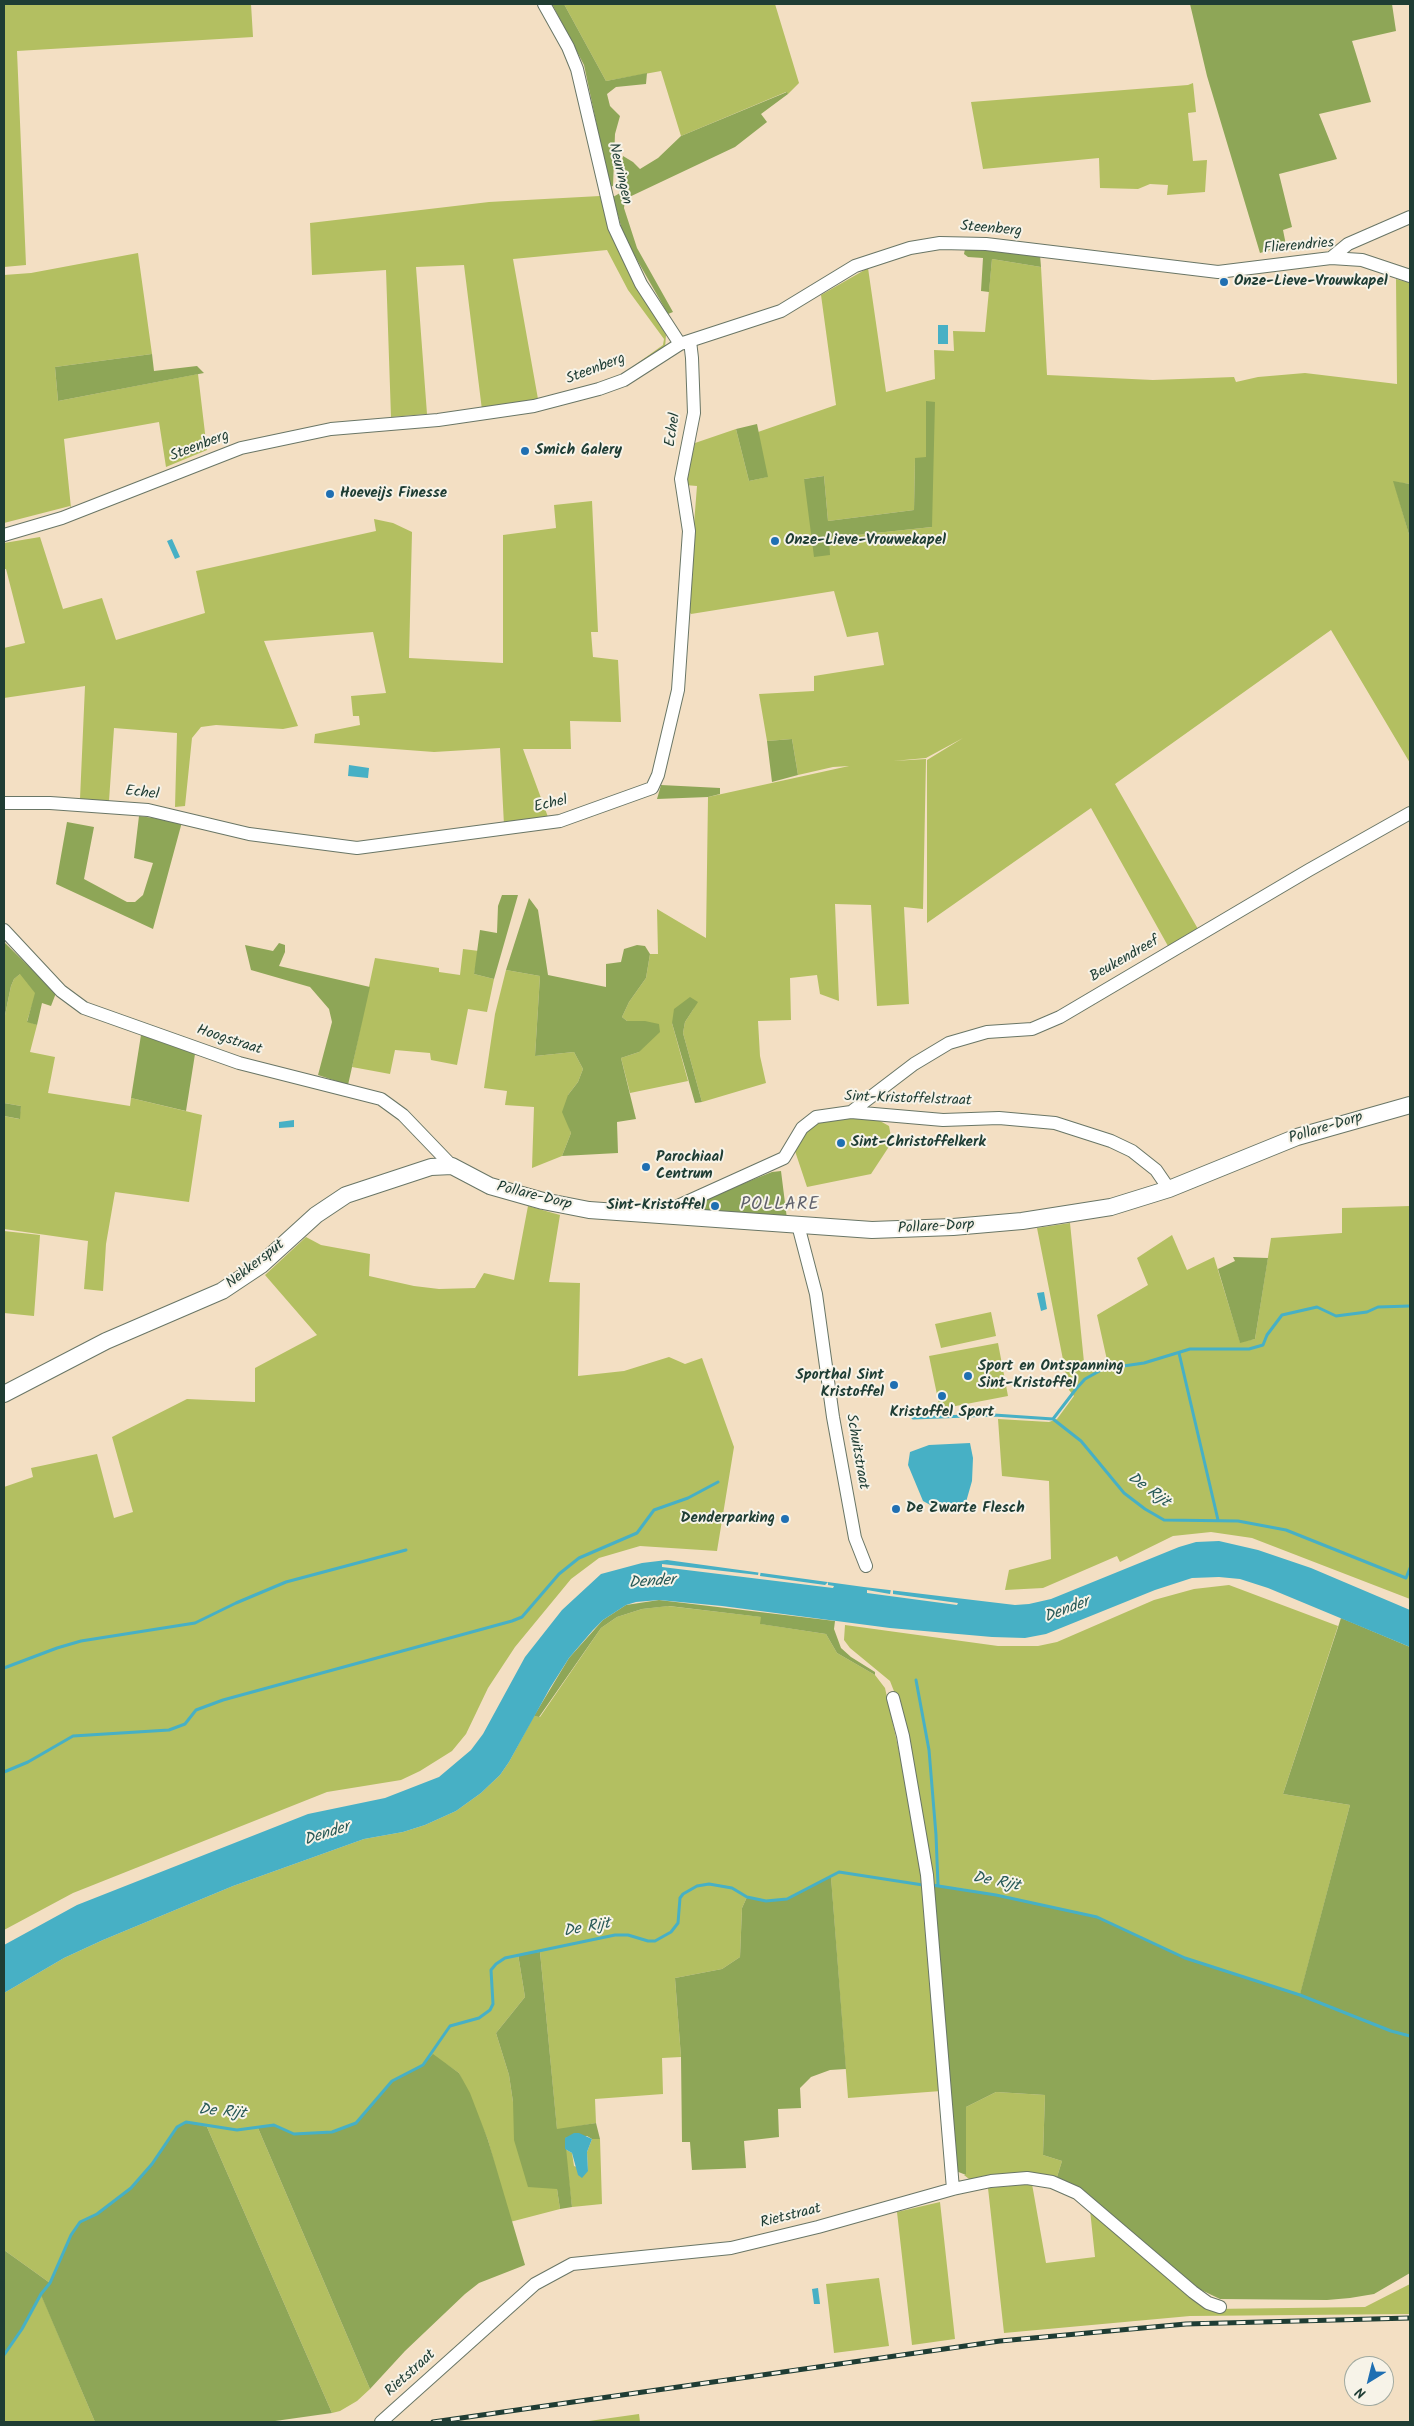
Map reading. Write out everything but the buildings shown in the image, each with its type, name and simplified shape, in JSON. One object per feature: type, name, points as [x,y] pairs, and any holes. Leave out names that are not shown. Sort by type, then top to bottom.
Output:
[{"type":"street","name":"Neuringen","points":[[544,4],[578,69],[614,228],[641,284],[685,343]]},
{"type":"street","points":[[1331,258],[1348,244],[1410,217]]},
{"type":"street","name":"Steenberg","points":[[4,535],[62,518],[244,448],[331,429],[472,416],[567,398],[624,380],[685,343],[781,311],[855,266],[910,248],[940,243],[986,244],[1218,272]]},
{"type":"street","name":"Flierendries","points":[[1218,272],[1331,258],[1362,260],[1410,276]]},
{"type":"street","name":"Echel","points":[[4,803],[50,803],[148,810],[249,834],[357,848],[560,821],[652,788],[658,776],[678,690],[688,531],[681,479],[694,413],[692,358],[685,343]]},
{"type":"street","name":"Beukendreef","points":[[851,1112],[914,1064],[949,1043],[987,1032],[1032,1029],[1060,1017],[1308,870],[1410,813]]},
{"type":"street","name":"Hoogstraat","points":[[4,930],[61,991],[84,1008],[239,1063],[381,1099],[404,1115],[452,1166]]},
{"type":"street","name":"Pollare-Dorp","points":[[452,1166],[490,1186],[543,1201],[589,1210],[898,1230],[976,1226],[1111,1207],[1169,1189],[1297,1136],[1410,1105]]},
{"type":"street","name":"Sint-Kristoffelstraat","points":[[658,1215],[784,1158],[802,1128],[816,1117],[851,1112],[943,1120],[999,1118],[1055,1123],[1112,1141],[1132,1152],[1156,1170],[1169,1189]]},
{"type":"street","name":"Nekkersput","points":[[4,1394],[106,1340],[222,1291],[261,1265],[316,1215],[346,1195],[431,1167],[452,1166]]},
{"type":"street","name":"Schuitstraat","points":[[798,1225],[816,1294],[833,1417],[854,1538],[866,1566]]},
{"type":"street","points":[[893,1698],[903,1736],[927,1874],[945,2072],[948,2151],[953,2189]]},
{"type":"street","name":"Rietstraat","points":[[381,2422],[535,2284],[572,2264],[731,2248],[818,2227],[953,2189],[1027,2178],[1052,2182],[1077,2193],[1193,2292],[1208,2303],[1220,2307]]},
{"type":"green space","points":[[4,4],[251,4],[253,37],[17,51],[26,265],[4,267]]},
{"type":"green space","points":[[552,4],[564,4],[606,81],[647,73],[646,84],[616,87],[607,94],[610,106],[620,116],[615,134],[613,186],[610,187],[584,65]]},
{"type":"green space","points":[[564,4],[775,4],[799,83],[788,94],[786,92],[681,136],[661,71],[606,81]]},
{"type":"green space","points":[[1190,4],[1392,4],[1396,31],[1352,41],[1371,102],[1319,114],[1337,159],[1279,174],[1292,227],[1283,230],[1286,245],[1260,253],[1207,76]]},
{"type":"green space","points":[[1193,83],[1196,112],[1188,113],[1193,161],[1207,160],[1205,192],[1167,195],[1168,185],[1150,184],[1138,189],[1100,188],[1099,158],[983,169],[971,102],[1188,85]]},
{"type":"green space","points":[[787,92],[788,94],[761,114],[767,122],[735,147],[625,199],[624,208],[637,248],[673,312],[668,314],[624,237],[613,197],[620,193],[618,181],[623,156],[640,169],[658,158],[681,136]]},
{"type":"green space","points":[[600,196],[611,231],[666,335],[665,348],[628,370],[663,345],[664,339],[628,290],[607,250],[513,259],[538,399],[482,410],[464,265],[416,267],[427,414],[391,417],[386,270],[312,275],[310,223],[489,202]]},
{"type":"green space","points":[[965,249],[1040,255],[1041,267],[992,259],[989,292],[981,291],[983,258],[968,257],[964,254]]},
{"type":"green space","points":[[138,253],[152,354],[55,367],[58,401],[198,374],[207,450],[166,467],[159,422],[64,439],[71,508],[70,506],[4,523],[4,275],[31,273]]},
{"type":"green space","points":[[992,259],[1041,267],[1047,375],[1153,380],[1234,377],[1236,382],[1258,377],[1305,373],[1397,384],[1396,279],[1410,283],[1410,484],[1394,482],[1410,538],[1410,763],[1331,630],[1115,784],[1198,929],[1168,946],[1091,808],[927,923],[927,760],[963,738],[926,758],[893,761],[926,759],[923,909],[904,907],[909,1004],[877,1006],[871,905],[835,904],[839,1001],[820,994],[817,975],[790,978],[791,1020],[758,1021],[760,1056],[766,1083],[702,1102],[683,1033],[685,1022],[694,1008],[672,1023],[688,1081],[630,1093],[621,1058],[639,1052],[645,1021],[627,1021],[622,1017],[629,1002],[646,978],[650,954],[658,954],[657,909],[706,938],[708,797],[849,766],[833,767],[798,775],[792,739],[767,741],[759,694],[814,691],[814,676],[884,665],[878,632],[847,637],[834,591],[691,614],[687,609],[693,573],[692,550],[697,486],[685,485],[695,443],[736,429],[749,481],[767,477],[758,432],[836,405],[821,295],[868,268],[886,392],[935,379],[934,350],[954,351],[953,331],[985,332]],"holes":[[[926,402],[932,527],[828,538],[804,479],[824,476],[828,521],[914,510],[915,458],[926,458]]]},
{"type":"green space","points":[[152,354],[154,371],[197,366],[204,373],[58,401],[55,367]]},
{"type":"green space","points":[[926,401],[935,402],[932,527],[829,538],[830,555],[814,557],[804,479],[824,476],[828,521],[914,510],[915,458],[926,457]]},
{"type":"green space","points":[[757,424],[768,477],[749,481],[736,429]]},
{"type":"green space","points":[[1393,481],[1410,484],[1410,538]]},
{"type":"green space","points":[[592,501],[598,632],[591,632],[593,657],[618,660],[621,722],[570,721],[571,749],[523,749],[548,817],[504,825],[500,748],[434,752],[314,743],[315,734],[360,725],[359,716],[353,716],[351,696],[386,693],[373,632],[264,641],[298,726],[283,729],[216,725],[201,727],[192,738],[185,806],[175,807],[177,733],[114,728],[109,801],[80,799],[85,686],[4,698],[4,648],[25,643],[6,569],[4,569],[4,543],[40,537],[63,609],[102,598],[116,640],[205,613],[196,571],[376,531],[374,519],[393,523],[412,532],[409,658],[503,663],[503,535],[556,528],[554,505]]},
{"type":"green space","points":[[792,739],[798,775],[772,782],[767,741]]},
{"type":"green space","points":[[661,785],[720,788],[720,794],[708,797],[657,799]]},
{"type":"green space","points":[[139,816],[182,822],[153,929],[56,884],[67,822],[94,827],[84,879],[127,902],[135,902],[143,895],[153,863],[134,858]]},
{"type":"green space","points":[[502,895],[518,895],[494,979],[474,974],[480,930],[497,933],[498,906]]},
{"type":"green space","points":[[529,898],[538,910],[548,975],[606,987],[606,964],[621,962],[624,949],[637,945],[645,946],[650,954],[646,978],[629,1002],[622,1017],[627,1021],[645,1021],[659,1024],[660,1032],[639,1052],[621,1058],[636,1119],[617,1122],[618,1153],[562,1156],[571,1133],[562,1112],[568,1095],[578,1082],[583,1069],[574,1052],[535,1056],[540,976],[506,970]]},
{"type":"green space","points":[[4,942],[56,993],[51,1006],[42,1003],[37,1025],[27,1022],[35,993],[20,974],[14,979],[11,986],[4,1020]]},
{"type":"green space","points":[[279,943],[285,945],[285,952],[279,966],[370,987],[348,1085],[318,1075],[332,1022],[329,1009],[310,987],[251,970],[245,945],[273,951]]},
{"type":"green space","points":[[463,949],[479,951],[474,974],[494,979],[487,1012],[468,1009],[457,1065],[431,1060],[430,1053],[395,1050],[390,1074],[352,1067],[375,958],[439,968],[439,972],[460,975]]},
{"type":"green space","points":[[506,970],[540,976],[535,1056],[574,1052],[583,1069],[578,1082],[568,1095],[568,1124],[571,1133],[562,1156],[532,1168],[534,1107],[505,1105],[507,1091],[484,1088],[495,1014]]},
{"type":"green space","points":[[21,973],[36,993],[27,1021],[37,1025],[30,1052],[55,1057],[48,1093],[130,1106],[131,1098],[202,1115],[189,1202],[115,1192],[106,1244],[103,1291],[84,1289],[88,1241],[4,1229],[4,1116],[19,1119],[21,1106],[4,1103],[4,1020],[11,986],[14,979]]},
{"type":"green space","points":[[690,997],[698,1002],[685,1022],[683,1033],[702,1102],[695,1103],[672,1023],[674,1009]]},
{"type":"green space","points":[[141,1035],[195,1054],[186,1111],[131,1098]]},
{"type":"green space","points":[[4,1103],[21,1106],[20,1119],[4,1116]]},
{"type":"green space","points":[[827,1118],[869,1118],[880,1121],[889,1126],[892,1142],[871,1174],[807,1187],[794,1148],[804,1131]]},
{"type":"green space","points":[[781,1171],[787,1219],[689,1210],[690,1206],[717,1194],[772,1172]]},
{"type":"green space","points":[[528,1206],[560,1215],[549,1282],[580,1283],[578,1376],[624,1371],[669,1357],[685,1364],[702,1358],[734,1447],[717,1551],[640,1546],[599,1558],[571,1579],[515,1647],[488,1688],[466,1734],[452,1751],[420,1771],[401,1780],[327,1792],[73,1893],[4,1930],[4,1487],[33,1477],[31,1468],[97,1454],[114,1518],[133,1512],[112,1437],[187,1399],[255,1402],[255,1368],[317,1335],[265,1275],[306,1237],[321,1245],[370,1254],[369,1276],[414,1286],[439,1289],[475,1288],[484,1273],[514,1280]]},
{"type":"green space","points":[[1410,1206],[1410,1599],[1252,1538],[1211,1532],[1173,1536],[1120,1562],[1117,1556],[1043,1588],[1005,1590],[1009,1570],[1051,1559],[1049,1481],[1002,1476],[998,1419],[1049,1422],[1057,1419],[1074,1396],[1069,1390],[1037,1228],[1070,1223],[1085,1372],[1107,1360],[1097,1315],[1148,1285],[1137,1258],[1172,1235],[1187,1270],[1214,1257],[1240,1342],[1255,1339],[1271,1238],[1342,1233],[1342,1208]]},
{"type":"green space","points":[[4,1231],[40,1235],[34,1316],[4,1313]]},
{"type":"green space","points":[[1233,1257],[1268,1258],[1255,1339],[1240,1343],[1218,1269],[1235,1261]]},
{"type":"green space","points":[[991,1312],[996,1336],[941,1348],[935,1324]]},
{"type":"green space","name":"Sport en Ontspanning Sint-Kristoffel","points":[[998,1343],[1008,1396],[940,1409],[929,1356]]},
{"type":"green space","points":[[1229,1585],[1338,1626],[1283,1794],[1350,1805],[1300,1995],[1185,1958],[1101,1919],[1045,1905],[960,1888],[931,1885],[899,1704],[890,1681],[850,1648],[844,1640],[845,1625],[998,1646],[1038,1646],[1057,1642],[1154,1600],[1194,1589]]},
{"type":"green space","points":[[659,1600],[835,1621],[834,1629],[841,1648],[851,1657],[875,1672],[875,1675],[837,1653],[826,1634],[760,1624],[761,1617],[669,1606],[642,1609],[617,1617],[601,1628],[539,1717],[534,1716],[569,1658],[603,1620],[626,1605]]},
{"type":"green space","points":[[668,1606],[762,1617],[761,1624],[826,1634],[837,1653],[875,1675],[885,1688],[914,1819],[923,1885],[941,2091],[848,2098],[831,1878],[787,1899],[766,1901],[747,1897],[742,1908],[740,1957],[722,1969],[675,1978],[681,2057],[662,2058],[663,2094],[595,2099],[596,2123],[557,2130],[540,1952],[518,1954],[525,1997],[496,2033],[509,2075],[513,2102],[557,2189],[560,2209],[510,2222],[488,2140],[459,2073],[446,2064],[423,2065],[392,2081],[356,2123],[332,2132],[294,2134],[274,2125],[258,2128],[370,2389],[357,2401],[340,2411],[332,2413],[207,2127],[177,2127],[152,2164],[131,2188],[97,2214],[80,2222],[71,2235],[50,2283],[4,2250],[4,1993],[64,1958],[233,1886],[364,1839],[403,1832],[425,1825],[456,1811],[481,1793],[500,1775],[534,1716],[540,1717],[601,1628],[617,1617],[642,1609]]},
{"type":"green space","points":[[1341,1618],[1410,1647],[1410,2273],[1374,2294],[1350,2298],[1327,2300],[1220,2299],[1197,2288],[1084,2191],[1057,2177],[1062,2161],[1043,2155],[1045,2095],[996,2092],[966,2107],[966,2175],[956,2171],[931,1885],[960,1888],[1045,1905],[1101,1919],[1185,1958],[1300,1994],[1350,1805],[1283,1794]]},
{"type":"green space","points":[[831,1877],[846,2069],[830,2070],[811,2077],[800,2088],[801,2108],[778,2109],[779,2137],[744,2141],[746,2168],[692,2170],[690,2142],[682,2142],[681,2057],[675,1978],[722,1969],[740,1957],[742,1908],[747,1897],[766,1901],[787,1899]]},
{"type":"green space","points":[[540,1952],[557,2129],[596,2123],[600,2139],[592,2139],[587,2136],[565,2138],[572,2207],[560,2209],[557,2189],[528,2187],[514,2140],[513,2102],[509,2075],[496,2033],[525,1997],[518,1954]]},
{"type":"green space","points":[[433,2054],[459,2073],[470,2093],[488,2140],[525,2265],[479,2283],[465,2294],[405,2351],[370,2389],[258,2128],[274,2125],[294,2134],[332,2132],[356,2123],[392,2081],[423,2065]]},
{"type":"green space","points":[[996,2092],[1045,2095],[1043,2155],[1062,2161],[1057,2177],[1034,2174],[969,2179],[964,2175],[966,2175],[966,2107]]},
{"type":"green space","points":[[186,2122],[207,2127],[332,2413],[268,2422],[95,2422],[41,2295],[22,2329],[4,2355],[4,2250],[50,2283],[71,2235],[80,2222],[97,2214],[131,2188],[152,2164],[177,2127]]},
{"type":"green space","points":[[592,2139],[600,2139],[602,2204],[572,2207],[565,2149],[572,2153],[574,2166],[588,2171],[587,2152]]},
{"type":"green space","points":[[1032,2184],[1046,2263],[1095,2257],[1090,2210],[1211,2309],[1365,2307],[1410,2284],[1410,2314],[1190,2316],[1004,2333],[988,2188]]},
{"type":"green space","points":[[940,2202],[955,2339],[912,2345],[897,2212]]},
{"type":"green space","points":[[879,2278],[889,2346],[834,2353],[826,2284]]},
{"type":"green space","points":[[41,2294],[95,2422],[4,2422],[4,2355],[22,2329]]},
{"type":"green space","points":[[639,2414],[640,2422],[582,2422]]},
{"type":"water","points":[[938,325],[948,325],[948,344],[938,344]]},
{"type":"water","points":[[172,539],[180,557],[175,559],[167,541]]},
{"type":"water","points":[[349,765],[369,768],[368,778],[348,776]]},
{"type":"water","points":[[294,1120],[294,1127],[279,1128],[279,1122]]},
{"type":"water","points":[[1044,1292],[1047,1309],[1041,1311],[1037,1293]]},
{"type":"water","points":[[970,1443],[973,1458],[972,1481],[966,1502],[952,1510],[934,1507],[923,1501],[908,1465],[910,1452],[929,1445]]},
{"type":"water","name":"Dender","points":[[1219,1541],[1258,1550],[1311,1568],[1410,1610],[1410,1647],[1268,1588],[1240,1579],[1219,1577],[1192,1578],[1155,1590],[1046,1634],[1025,1638],[890,1628],[722,1606],[659,1600],[636,1602],[626,1605],[603,1620],[593,1630],[569,1658],[500,1775],[481,1793],[456,1811],[425,1825],[403,1832],[364,1839],[233,1886],[64,1958],[4,1993],[4,1945],[77,1905],[308,1814],[385,1798],[439,1777],[471,1750],[483,1734],[525,1657],[562,1610],[601,1574],[642,1563],[667,1560],[864,1587],[1015,1605],[1051,1599],[1179,1547],[1196,1542]]},
{"type":"water","points":[[574,2133],[579,2133],[592,2139],[587,2152],[588,2171],[582,2178],[578,2175],[572,2153],[565,2149],[565,2138]]},
{"type":"water","points":[[818,2288],[820,2304],[814,2304],[812,2289]]},
{"type":"pier","points":[[662,1564],[758,1575],[759,1570],[761,1570],[760,1576],[825,1585],[828,1582],[828,1585],[834,1586],[833,1588],[662,1567]]},
{"type":"pier","points":[[891,1589],[893,1589],[893,1594],[958,1603],[957,1605],[867,1593],[867,1590],[890,1594]]},
{"type":"waterway","points":[[1053,1419],[1085,1379],[1103,1369],[1144,1363],[1190,1349],[1249,1349],[1263,1345],[1267,1335],[1282,1315],[1317,1307],[1336,1316],[1367,1312],[1378,1307],[1410,1306]]},
{"type":"waterway","points":[[1179,1353],[1218,1520]]},
{"type":"waterway","name":"De Rijt","points":[[913,1418],[994,1415],[1053,1419],[1081,1441],[1124,1493],[1145,1509],[1164,1520],[1238,1521],[1286,1530],[1406,1578],[1410,1568]]},
{"type":"waterway","points":[[4,1772],[28,1762],[73,1736],[169,1730],[185,1724],[196,1710],[223,1700],[522,1617],[559,1574],[579,1558],[637,1533],[654,1510],[688,1498],[718,1482]]},
{"type":"waterway","points":[[4,1668],[81,1641],[195,1623],[286,1582],[406,1550]]},
{"type":"waterway","points":[[916,1680],[929,1750],[938,1885]]},
{"type":"waterway","name":"De Rijt","points":[[4,2355],[22,2329],[41,2294],[50,2283],[71,2235],[80,2222],[97,2214],[131,2188],[152,2164],[177,2127],[186,2122],[237,2130],[274,2125],[294,2134],[332,2132],[356,2123],[392,2081],[423,2065],[450,2026],[479,2018],[490,2010],[493,2004],[491,1970],[505,1958],[615,1935],[628,1935],[648,1941],[655,1941],[671,1932],[678,1923],[680,1898],[683,1894],[697,1886],[709,1884],[732,1888],[747,1897],[766,1901],[787,1899],[839,1872],[923,1885]]},
{"type":"waterway","name":"De Rijt","points":[[932,1885],[996,1895],[1097,1917],[1185,1958],[1300,1995],[1391,2031],[1410,2036]]},
{"type":"railway","points":[[433,2422],[1000,2341],[1186,2324],[1410,2318]]},
{"type":"place","name":"Onze-Lieve-Vrouwkapel","points":[[1224,282]]},
{"type":"place","name":"Smich Galery","points":[[525,451]]},
{"type":"place","name":"Hoeveijs Finesse","points":[[330,494]]},
{"type":"place","name":"Onze-Lieve-Vrouwekapel","points":[[775,541]]},
{"type":"place","name":"Sint-Christoffelkerk","points":[[841,1143]]},
{"type":"place","name":"Parochiaal Centrum","points":[[646,1167]]},
{"type":"place","name":"Sint-Kristoffel","points":[[715,1206]]},
{"type":"place","name":"Sport en Ontspanning Sint-Kristoffel","points":[[968,1376]]},
{"type":"place","name":"Sporthal Sint Kristoffel","points":[[894,1385]]},
{"type":"place","name":"Kristoffel Sport","points":[[942,1396]]},
{"type":"place","name":"De Zwarte Flesch","points":[[896,1509]]},
{"type":"place","name":"Denderparking","points":[[785,1519]]},
{"type":"district","name":"POLLARE","points":[[780,1206]]}]
